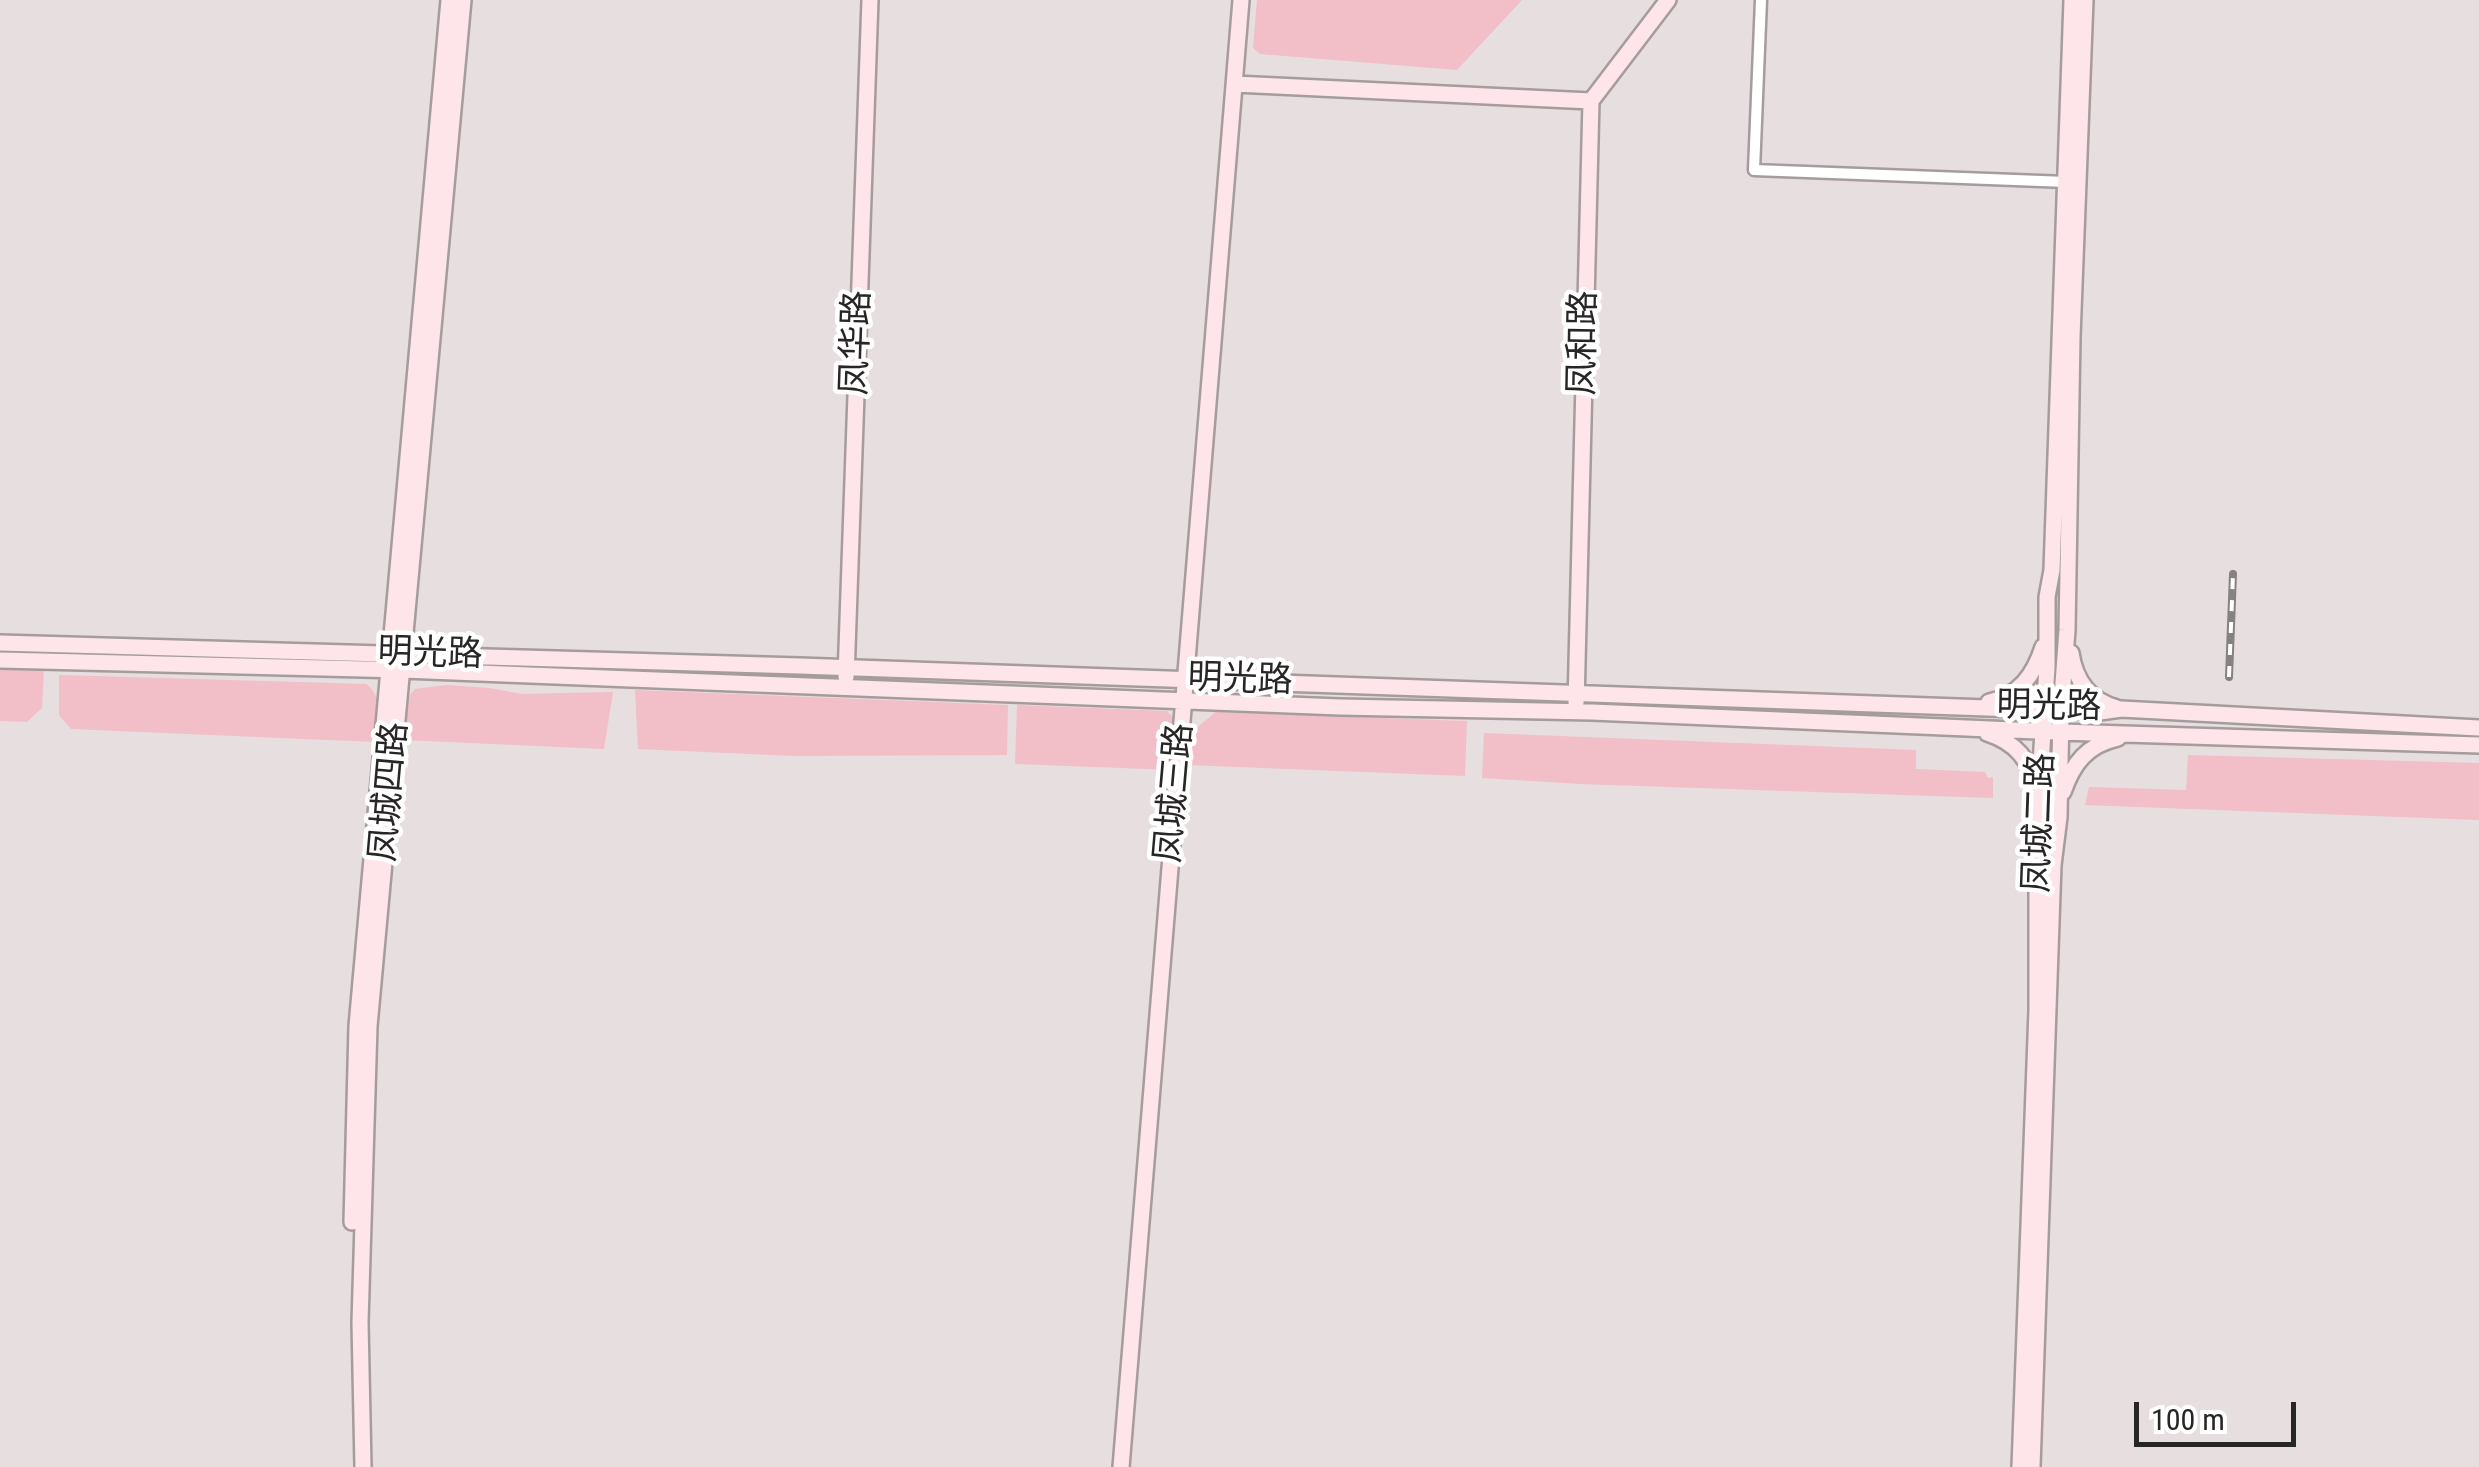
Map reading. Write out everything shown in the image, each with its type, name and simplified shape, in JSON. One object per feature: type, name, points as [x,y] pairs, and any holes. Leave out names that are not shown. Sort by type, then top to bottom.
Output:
[{"type":"main road","name":"凤城四路","points":[[363,1467],[360,1322],[368,1026],[449,0]]},
{"type":"main road","name":"凤城四路","points":[[353,1467],[349,1328],[358,1026],[463,0]]},
{"type":"main road","name":"凤华路","points":[[846,686],[870,0]]},
{"type":"main road","name":"凤城三路","points":[[1121,1467],[1241,0]]},
{"type":"main road","points":[[1235,84],[1592,101],[1668,0]]},
{"type":"main road","name":"凤城二路","points":[[2053,710],[2045,638],[2052,570],[2072,0]]},
{"type":"main road","name":"凤城二路","points":[[2020,1467],[2037,1010],[2038,807],[2068,630],[2072,337],[2085,0]]},
{"type":"main road","name":"凤和路","points":[[1576,703],[1592,101]]},
{"type":"main road","points":[[2068,630],[2073,668],[2079,680],[2098,700],[2121,709]]},
{"type":"main road","points":[[1964,705],[1994,701],[2016,691],[2032,674],[2045,638]]},
{"type":"main road","name":"明光路","points":[[0,644],[1184,701],[1964,705],[2121,709],[2479,728]]},
{"type":"main road","name":"明光路","points":[[0,660],[846,668],[1185,679],[2052,732],[2479,745]]},
{"type":"main road","points":[[1964,727],[2000,737],[2021,753],[2034,776],[2038,807]]},
{"type":"main road","name":"凤城二路","points":[[2032,1467],[2053,865],[2060,800],[2052,732]]},
{"type":"main road","points":[[2060,800],[2072,769],[2084,753],[2102,742],[2136,734]]},
{"type":"street","points":[[1760,0],[1754,170],[2067,182]]},
{"type":"shaded area","points":[[1257,0],[1522,0],[1457,70],[1260,54],[1253,48]]},
{"type":"shaded area","points":[[0,667],[44,669],[42,708],[27,722],[0,721]]},
{"type":"shaded area","points":[[59,675],[366,684],[378,703],[375,742],[71,729],[59,715]]},
{"type":"shaded area","points":[[446,685],[522,694],[613,692],[604,749],[403,740],[410,695],[415,689]]},
{"type":"shaded area","points":[[635,690],[1008,705],[1007,755],[794,756],[638,749]]},
{"type":"shaded area","points":[[1017,705],[1167,711],[1178,723],[1174,770],[1015,764]]},
{"type":"shaded area","points":[[1216,712],[1467,721],[1465,776],[1187,765],[1190,733]]},
{"type":"shaded area","points":[[1484,733],[1916,750],[1916,769],[1985,772],[1988,778],[1993,777],[1993,798],[1482,778]]},
{"type":"shaded area","points":[[2188,755],[2479,763],[2479,820],[2085,805],[2089,787],[2186,790]]},
{"type":"railway","points":[[2229,677],[2233,574]]}]
